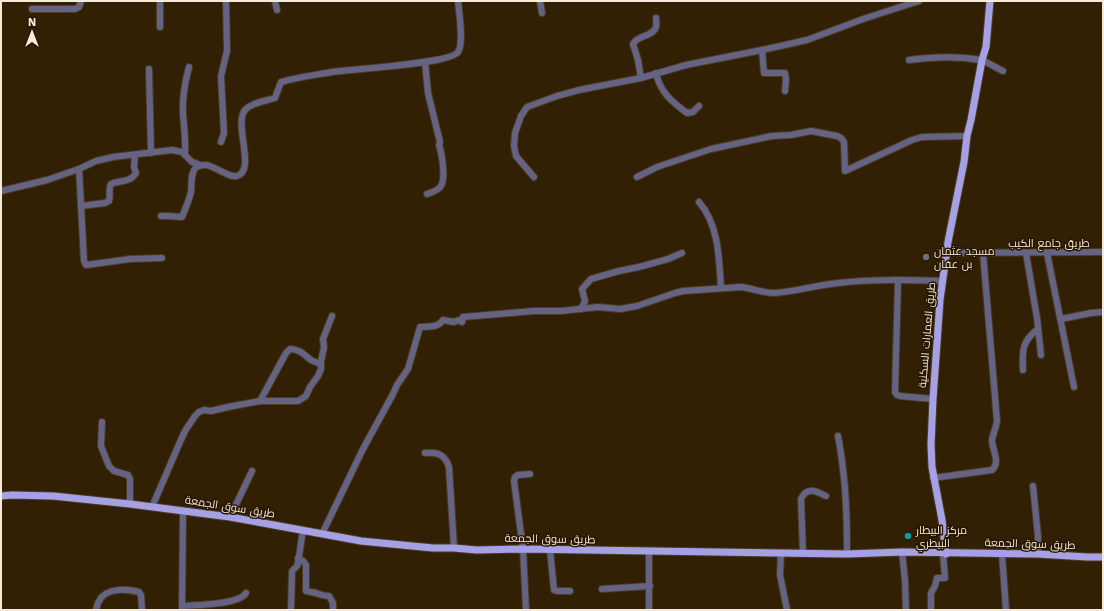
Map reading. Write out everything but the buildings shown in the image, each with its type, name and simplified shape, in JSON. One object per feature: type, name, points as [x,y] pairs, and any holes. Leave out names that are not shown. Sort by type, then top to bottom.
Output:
[{"type":"main road","name":"طريق العمارات السكنية","points":[[945,554],[942,520],[933,478],[931,445],[939,307],[946,253],[964,162],[967,136],[986,47],[990,1]]},
{"type":"main road","name":"طريق سوق الجمعة","points":[[1,496],[53,496],[130,504],[230,517],[361,541],[433,548],[477,550],[847,554],[902,552],[945,554],[1038,554],[1103,557]]},
{"type":"street","points":[[32,9],[75,9],[80,7],[81,1]]},
{"type":"street","points":[[160,1],[160,27]]},
{"type":"street","points":[[221,142],[224,133],[221,76],[227,52],[226,1]]},
{"type":"street","points":[[274,1],[277,10]]},
{"type":"street","points":[[1,191],[47,180],[79,169],[96,161],[113,157],[172,150],[182,152],[192,162],[206,165],[232,176],[237,176],[243,170],[246,157],[241,130],[242,114],[245,110],[253,105],[275,98],[281,82],[333,72],[374,69],[425,62],[446,58],[456,54],[460,47],[458,1]]},
{"type":"street","points":[[540,1],[542,13]]},
{"type":"street","points":[[534,178],[516,156],[514,146],[521,116],[527,107],[556,96],[641,78],[686,64],[807,40],[866,18],[919,1]]},
{"type":"street","points":[[641,78],[638,60],[633,44],[636,40],[653,32],[656,28],[656,18]]},
{"type":"street","points":[[762,50],[764,73],[785,73],[785,91]]},
{"type":"street","points":[[908,60],[927,58],[982,60],[1003,71]]},
{"type":"street","points":[[425,62],[428,93],[440,142],[439,144],[443,167],[443,180],[440,187],[437,190],[427,194]]},
{"type":"street","points":[[185,155],[186,142],[183,112],[185,82],[189,67]]},
{"type":"street","points":[[149,69],[151,152]]},
{"type":"street","points":[[656,73],[658,82],[667,96],[680,108],[687,113],[693,112],[699,106]]},
{"type":"street","points":[[637,177],[657,166],[711,149],[772,136],[791,135],[811,131],[841,138],[844,142],[845,171],[912,140],[922,137],[967,136]]},
{"type":"street","points":[[82,206],[110,201],[111,197],[109,187],[111,184],[128,180],[135,176],[135,155]]},
{"type":"street","points":[[161,216],[182,217],[191,192],[191,182],[194,170],[196,167],[201,165]]},
{"type":"street","points":[[79,169],[84,261],[86,265],[130,259],[162,258]]},
{"type":"street","points":[[699,202],[706,210],[716,238],[721,288]]},
{"type":"street","name":"طريق جامع الكيب","points":[[946,253],[1103,252]]},
{"type":"street","points":[[581,308],[585,301],[582,289],[591,279],[668,259],[682,253]]},
{"type":"street","points":[[933,478],[992,470],[995,468],[996,463],[992,439],[997,421],[983,253]]},
{"type":"street","points":[[1026,253],[1041,355]]},
{"type":"street","points":[[1047,253],[1074,387]]},
{"type":"street","points":[[898,281],[895,392],[900,396],[933,399]]},
{"type":"street","points":[[322,534],[363,449],[397,385],[408,369],[420,327],[440,325],[443,320],[454,322],[460,320],[462,322],[463,317],[581,308],[604,307],[620,309],[637,306],[683,291],[701,289],[749,287],[762,292],[774,293],[837,283],[942,281]]},
{"type":"street","points":[[1061,319],[1103,312]]},
{"type":"street","points":[[152,507],[185,431],[194,416],[199,412],[260,401],[298,401],[306,396],[321,369],[324,347],[323,339],[332,316]]},
{"type":"street","points":[[1023,370],[1023,351],[1025,342],[1030,334],[1038,329]]},
{"type":"street","points":[[260,401],[286,353],[290,350],[295,349],[302,352],[312,360],[321,364]]},
{"type":"street","points":[[102,422],[101,446],[108,466],[111,469],[128,475],[130,479],[130,504]]},
{"type":"street","points":[[838,436],[846,494],[847,554]]},
{"type":"street","points":[[424,454],[440,454],[445,458],[449,467],[454,548]]},
{"type":"street","points":[[230,517],[252,471]]},
{"type":"street","points":[[526,610],[523,550],[514,481],[515,477],[518,475],[530,474]]},
{"type":"street","points":[[1033,486],[1038,536],[1038,554]]},
{"type":"street","points":[[803,553],[801,499],[806,492],[811,491],[816,491],[826,496]]},
{"type":"street","points":[[183,511],[182,608],[227,602],[239,599],[246,593]]},
{"type":"street","points":[[291,610],[292,571],[297,566],[303,530]]},
{"type":"street","points":[[550,550],[554,590],[570,591]]},
{"type":"street","points":[[649,552],[649,610]]},
{"type":"street","points":[[902,552],[906,610]]},
{"type":"street","points":[[781,553],[780,576],[787,610]]},
{"type":"street","points":[[931,610],[931,593],[937,578],[945,578],[945,554]]},
{"type":"street","points":[[1002,554],[1006,610]]},
{"type":"street","points":[[298,558],[306,565],[306,591],[321,596],[329,596],[333,604],[333,610]]},
{"type":"street","points":[[602,589],[650,586]]},
{"type":"street","points":[[96,610],[99,600],[106,593],[129,590],[140,593],[142,610]]},
{"type":"place","name":"مسجد عثمان بن عفان","points":[[926,257]]},
{"type":"place","name":"مركز البيطار البيطري","points":[[908,536]]}]
